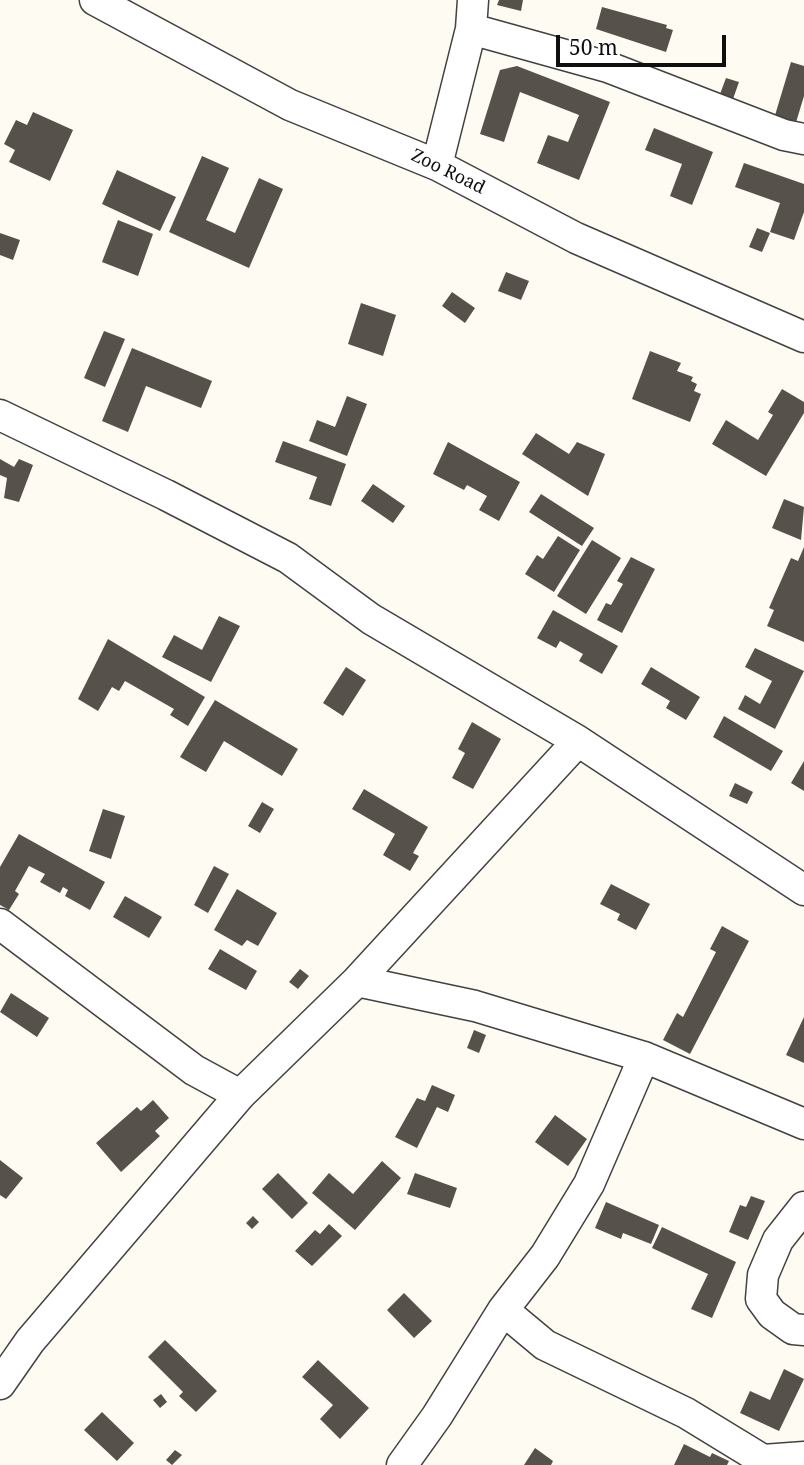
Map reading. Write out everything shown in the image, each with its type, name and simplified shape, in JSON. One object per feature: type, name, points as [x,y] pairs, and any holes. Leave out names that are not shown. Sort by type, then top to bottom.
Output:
[{"type":"street","name":"Zoo Road","points":[[95,0],[290,105],[437,164],[576,238],[804,337]]},
{"type":"street","points":[[437,164],[472,14],[784,135],[804,139]]},
{"type":"street","points":[[0,415],[166,495],[288,558],[371,619],[578,741],[804,890]]},
{"type":"street","points":[[0,1384],[30,1341],[240,1095],[357,981],[578,741]]},
{"type":"street","points":[[0,924],[184,1062],[240,1095]]},
{"type":"street","points":[[357,981],[475,1006],[645,1057],[804,1124]]},
{"type":"street","points":[[401,1465],[437,1416],[503,1310],[545,1256],[589,1184],[645,1057]]},
{"type":"street","points":[[804,1207],[778,1240],[763,1275],[761,1299],[772,1314],[793,1329],[804,1330]]},
{"type":"street","points":[[503,1310],[545,1345],[686,1413],[763,1460],[804,1457]]},
{"type":"building","points":[[499,0],[523,0],[521,11],[497,5]]},
{"type":"building","points":[[602,7],[667,25],[666,28],[673,30],[666,52],[596,29]]},
{"type":"building","points":[[791,62],[804,66],[804,96],[794,129],[773,122]]},
{"type":"building","points":[[517,66],[610,102],[579,180],[537,163],[548,135],[568,142],[579,115],[520,92],[504,142],[480,134],[500,70]]},
{"type":"building","points":[[726,78],[739,82],[733,99],[720,94]]},
{"type":"building","points":[[33,112],[73,130],[50,181],[9,162],[15,150],[4,144],[16,120],[27,125]]},
{"type":"building","points":[[654,128],[713,152],[692,205],[670,196],[682,164],[645,150]]},
{"type":"building","points":[[202,156],[229,168],[206,220],[235,233],[259,178],[283,189],[249,268],[169,232]]},
{"type":"building","points":[[744,163],[804,184],[804,212],[794,240],[770,232],[780,203],[735,187]]},
{"type":"building","points":[[117,170],[176,197],[160,231],[102,204]]},
{"type":"building","points":[[118,220],[153,234],[138,276],[102,262]]},
{"type":"building","points":[[757,228],[770,233],[762,252],[749,247]]},
{"type":"building","points":[[0,233],[20,240],[13,260],[0,255]]},
{"type":"building","points":[[506,272],[529,281],[521,300],[498,291]]},
{"type":"building","points":[[452,292],[475,308],[465,323],[442,306]]},
{"type":"building","points":[[361,303],[396,315],[383,356],[348,344]]},
{"type":"building","points":[[104,331],[125,339],[105,387],[84,378]]},
{"type":"building","points":[[132,348],[212,381],[201,408],[146,386],[128,432],[102,421]]},
{"type":"building","points":[[650,351],[681,363],[677,371],[693,377],[691,381],[697,384],[694,391],[701,394],[690,422],[632,399]]},
{"type":"building","points":[[782,389],[804,402],[804,413],[766,476],[712,444],[726,420],[758,440],[773,415],[768,412]]},
{"type":"building","points":[[347,396],[367,404],[347,456],[309,441],[317,420],[335,427]]},
{"type":"building","points":[[536,433],[569,454],[577,442],[605,454],[588,496],[522,454]]},
{"type":"building","points":[[283,441],[346,464],[331,506],[309,499],[317,477],[275,462]]},
{"type":"building","points":[[448,442],[520,482],[499,521],[479,510],[487,496],[467,485],[464,490],[433,474]]},
{"type":"building","points":[[0,459],[14,467],[19,459],[33,465],[19,502],[4,498],[7,478],[0,475]]},
{"type":"building","points":[[373,484],[405,506],[393,523],[361,501]]},
{"type":"building","points":[[541,494],[594,528],[582,546],[529,512]]},
{"type":"building","points":[[784,499],[804,507],[801,540],[772,528]]},
{"type":"building","points":[[558,536],[580,550],[554,592],[525,574],[537,555],[543,559]]},
{"type":"building","points":[[592,540],[621,558],[586,614],[557,596]]},
{"type":"building","points":[[804,547],[804,642],[767,626],[774,610],[769,608],[791,558],[798,561]]},
{"type":"building","points":[[631,557],[655,569],[622,633],[597,620],[606,603],[611,605],[623,584],[617,581]]},
{"type":"building","points":[[553,610],[618,646],[602,674],[579,661],[583,654],[560,641],[556,648],[537,638]]},
{"type":"building","points":[[219,616],[240,626],[211,682],[162,657],[174,635],[202,650]]},
{"type":"building","points":[[108,639],[205,697],[188,726],[170,715],[174,709],[125,681],[119,691],[112,687],[98,711],[78,699]]},
{"type":"building","points":[[755,648],[804,671],[775,729],[738,709],[745,695],[760,704],[772,681],[745,667]]},
{"type":"building","points":[[346,667],[366,680],[343,716],[323,703]]},
{"type":"building","points":[[651,667],[700,697],[686,720],[666,708],[670,701],[641,684]]},
{"type":"building","points":[[215,700],[298,749],[282,776],[224,741],[206,772],[180,757]]},
{"type":"building","points":[[724,716],[783,751],[771,771],[713,737]]},
{"type":"building","points":[[472,722],[501,739],[473,789],[452,778],[465,753],[458,749]]},
{"type":"building","points":[[804,761],[804,791],[791,783]]},
{"type":"building","points":[[735,783],[753,792],[747,804],[729,796]]},
{"type":"building","points":[[364,789],[428,827],[413,853],[419,856],[410,871],[383,855],[395,834],[352,809]]},
{"type":"building","points":[[262,802],[274,809],[260,833],[248,826]]},
{"type":"building","points":[[103,809],[125,816],[111,859],[89,851]]},
{"type":"building","points":[[19,834],[105,882],[90,910],[65,896],[68,890],[63,887],[60,893],[40,882],[45,874],[29,866],[15,891],[19,894],[9,910],[0,905],[0,867]]},
{"type":"building","points":[[214,866],[229,874],[208,913],[194,905]]},
{"type":"building","points":[[611,884],[650,904],[636,930],[617,920],[620,914],[600,904]]},
{"type":"building","points":[[237,889],[277,913],[258,946],[247,940],[242,946],[214,930]]},
{"type":"building","points":[[125,896],[162,917],[149,938],[113,917]]},
{"type":"building","points":[[722,926],[749,941],[690,1054],[663,1040],[677,1013],[683,1017],[716,952],[710,949]]},
{"type":"building","points":[[220,949],[257,971],[246,990],[208,969]]},
{"type":"building","points":[[300,969],[309,976],[298,989],[289,982]]},
{"type":"building","points":[[11,993],[49,1018],[37,1037],[0,1012]]},
{"type":"building","points":[[804,1017],[804,1063],[786,1055]]},
{"type":"building","points":[[474,1030],[486,1035],[479,1053],[467,1048]]},
{"type":"building","points":[[432,1085],[455,1095],[448,1112],[437,1107],[417,1148],[395,1137],[417,1098],[425,1101]]},
{"type":"building","points":[[153,1100],[169,1118],[155,1131],[160,1136],[121,1172],[96,1143],[137,1107],[141,1111]]},
{"type":"building","points":[[555,1115],[587,1139],[568,1166],[535,1142]]},
{"type":"building","points":[[0,1160],[23,1178],[6,1199],[0,1195]]},
{"type":"building","points":[[382,1161],[401,1178],[355,1230],[312,1193],[329,1173],[353,1194]]},
{"type":"building","points":[[278,1173],[308,1203],[292,1219],[262,1189]]},
{"type":"building","points":[[415,1173],[457,1188],[450,1208],[407,1194]]},
{"type":"building","points":[[751,1196],[765,1201],[748,1240],[729,1232],[740,1205],[746,1207]]},
{"type":"building","points":[[606,1202],[659,1225],[651,1244],[623,1233],[621,1239],[595,1228]]},
{"type":"building","points":[[253,1216],[259,1222],[252,1229],[246,1223]]},
{"type":"building","points":[[329,1224],[342,1236],[312,1266],[295,1251],[315,1230],[320,1234]]},
{"type":"building","points":[[662,1227],[736,1262],[712,1318],[691,1309],[708,1274],[652,1248]]},
{"type":"building","points":[[404,1293],[432,1321],[414,1338],[387,1310]]},
{"type":"building","points":[[165,1340],[217,1391],[196,1412],[179,1396],[183,1392],[148,1357]]},
{"type":"building","points":[[318,1360],[369,1408],[340,1439],[320,1419],[333,1405],[302,1377]]},
{"type":"building","points":[[784,1369],[804,1379],[779,1431],[740,1413],[750,1391],[770,1400]]},
{"type":"building","points":[[161,1394],[167,1402],[160,1408],[153,1400]]},
{"type":"building","points":[[102,1412],[134,1443],[117,1461],[84,1430]]},
{"type":"building","points":[[684,1444],[710,1457],[712,1453],[729,1461],[727,1465],[674,1465]]},
{"type":"building","points":[[535,1448],[553,1461],[551,1465],[524,1465]]},
{"type":"building","points":[[175,1450],[182,1455],[172,1465],[166,1460]]}]
